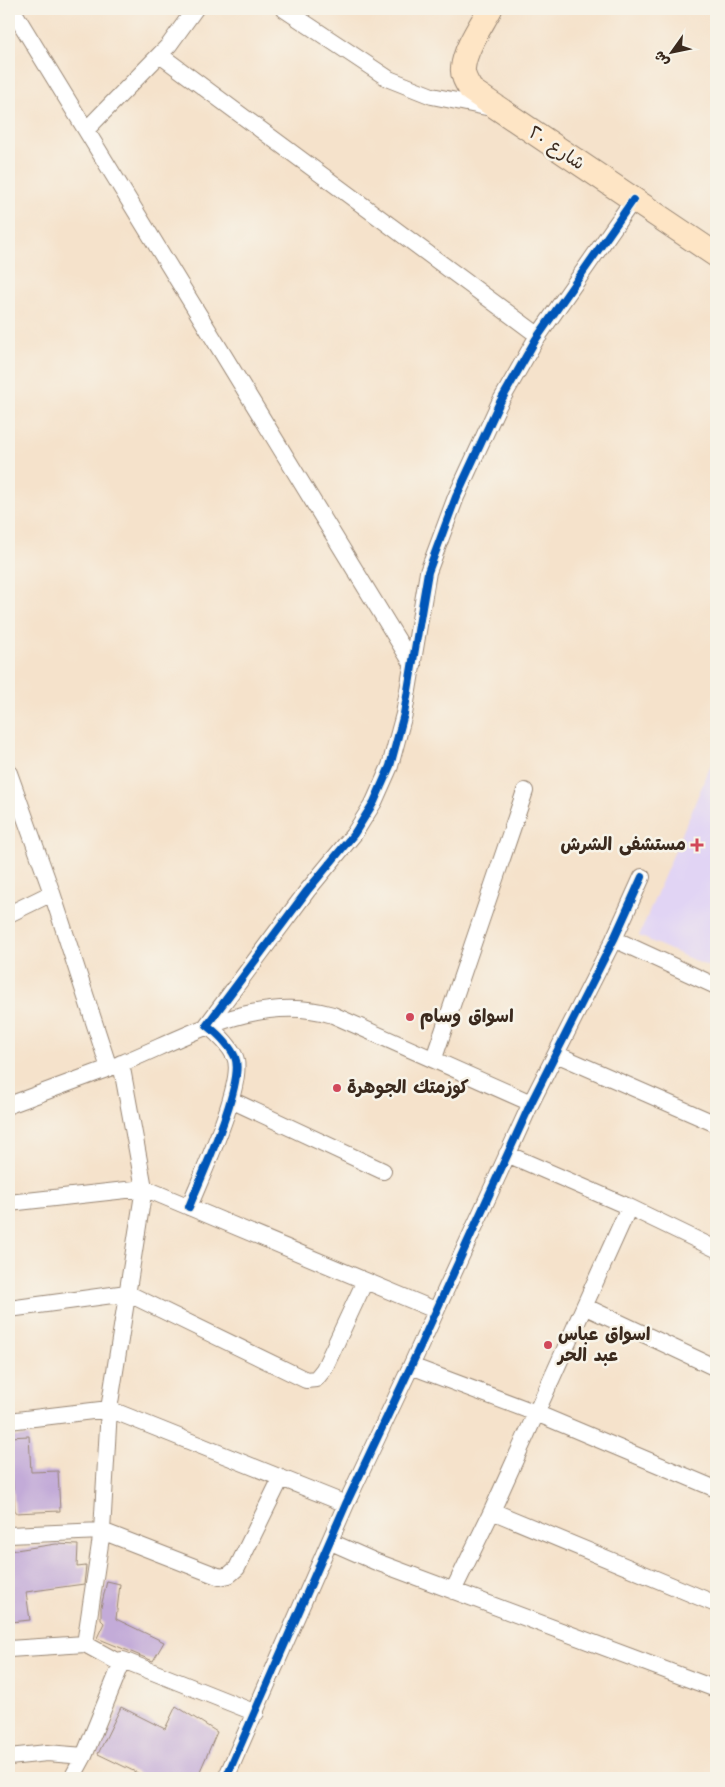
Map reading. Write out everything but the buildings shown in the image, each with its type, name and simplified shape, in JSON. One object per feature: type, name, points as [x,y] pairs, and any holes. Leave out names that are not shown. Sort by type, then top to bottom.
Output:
[{"type":"street","points":[[12,9],[413,665]]},
{"type":"street","points":[[87,129],[160,55],[194,9]]},
{"type":"street","points":[[284,9],[389,79],[432,96],[496,108]]},
{"type":"street","name":"شارع ٢٠","points":[[490,9],[471,44],[463,67],[464,79],[471,90],[716,255]]},
{"type":"street","points":[[160,55],[539,336]]},
{"type":"street","points":[[207,1025],[307,891],[354,834],[374,802],[390,766],[413,665],[428,572],[456,498],[499,404],[539,336],[632,200]]},
{"type":"street","points":[[9,773],[12,790],[115,1066],[144,1188],[109,1409],[102,1530],[85,1644]]},
{"type":"street","points":[[434,1058],[525,791]]},
{"type":"street","points":[[226,1778],[331,1542],[346,1504],[507,1154],[614,939],[642,877]]},
{"type":"street","points":[[9,914],[52,893]]},
{"type":"street","points":[[614,939],[716,986]]},
{"type":"street","points":[[9,1105],[115,1066],[207,1025],[274,1009],[315,1010],[333,1015],[434,1058],[531,1103]]},
{"type":"street","points":[[189,1207],[231,1100],[236,1078],[236,1058],[225,1041],[207,1025]]},
{"type":"street","points":[[556,1054],[716,1124]]},
{"type":"street","points":[[231,1100],[383,1171]]},
{"type":"street","points":[[507,1154],[629,1207],[716,1249]]},
{"type":"street","points":[[9,1203],[144,1188],[435,1310]]},
{"type":"street","points":[[453,1590],[492,1511],[629,1207]]},
{"type":"street","points":[[9,1310],[127,1293],[306,1380],[316,1379],[324,1370],[365,1281]]},
{"type":"street","points":[[586,1306],[716,1368]]},
{"type":"street","points":[[411,1366],[536,1413],[716,1490]]},
{"type":"street","points":[[9,1421],[109,1409],[346,1504]]},
{"type":"street","points":[[9,1535],[102,1530],[220,1577],[229,1576],[237,1568],[281,1478]]},
{"type":"street","points":[[492,1511],[716,1604]]},
{"type":"street","points":[[331,1542],[453,1590],[716,1687]]},
{"type":"street","points":[[9,1649],[85,1644],[116,1660],[123,1660],[256,1713]]},
{"type":"street","points":[[72,1778],[84,1756],[123,1660]]},
{"type":"street","points":[[9,1757],[47,1753],[84,1756]]},
{"type":"shaded area","name":"مستشفى الشرش","points":[[716,753],[716,970],[639,936]]},
{"type":"cycle path","points":[[189,1207],[220,1131],[234,1087],[237,1069],[235,1057],[230,1048],[207,1025],[307,891],[354,834],[374,802],[390,766],[404,714],[428,572],[456,497],[499,404],[536,339],[633,200]]},
{"type":"cycle path","points":[[226,1778],[346,1504],[531,1103],[614,939],[642,877]]},
{"type":"place","name":"مستشفى الشرش","points":[[697,845]]},
{"type":"place","name":"اسواق وسام","points":[[410,1017]]},
{"type":"place","name":"كوزمتك الجوهرة","points":[[337,1088]]},
{"type":"place","name":"اسواق عباس عبد الحر","points":[[548,1345]]}]
